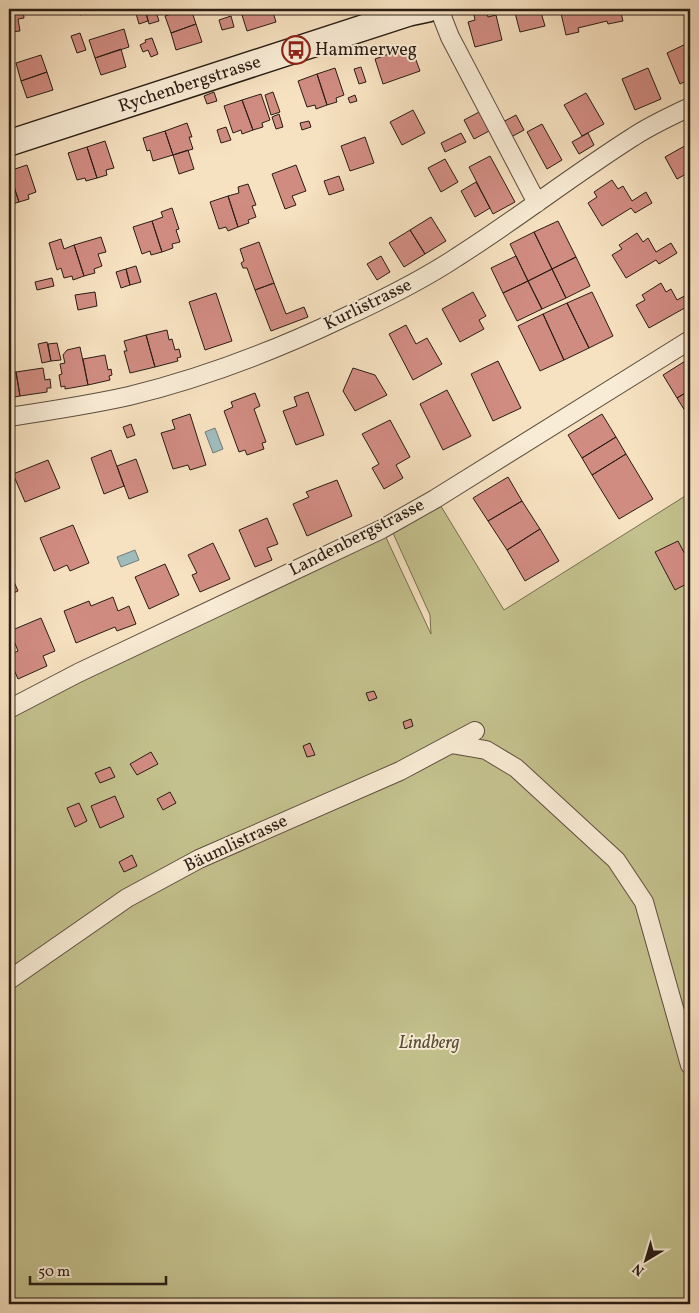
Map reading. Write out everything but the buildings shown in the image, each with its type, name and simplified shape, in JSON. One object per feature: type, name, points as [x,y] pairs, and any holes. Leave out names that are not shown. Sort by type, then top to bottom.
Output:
[{"type":"street","points":[[440,9],[450,37],[537,203]]},
{"type":"street","name":"Rychenbergstrasse","points":[[9,143],[415,10]]},
{"type":"street","name":"Kurlistrasse","points":[[9,417],[128,396],[241,362],[302,338],[418,281],[456,258],[633,137],[690,107]]},
{"type":"street","name":"Landenbergstrasse","points":[[9,709],[78,673],[382,529],[435,499],[690,340]]},
{"type":"street","name":"Bäumlistrasse","points":[[9,980],[127,898],[199,859],[400,770],[475,731]]},
{"type":"street","points":[[451,744],[486,750],[516,768],[616,860],[644,902],[690,1065]]},
{"type":"green space","name":"Lindberg","points":[[690,493],[690,1304],[9,1304],[9,709],[382,529],[431,634],[430,615],[393,533],[439,503],[504,610]]},
{"type":"water","points":[[215,428],[223,449],[213,453],[205,432]]},
{"type":"water","points":[[135,550],[139,560],[121,567],[117,557]]},
{"type":"place","name":"Hammerweg","points":[[296,50]]}]
